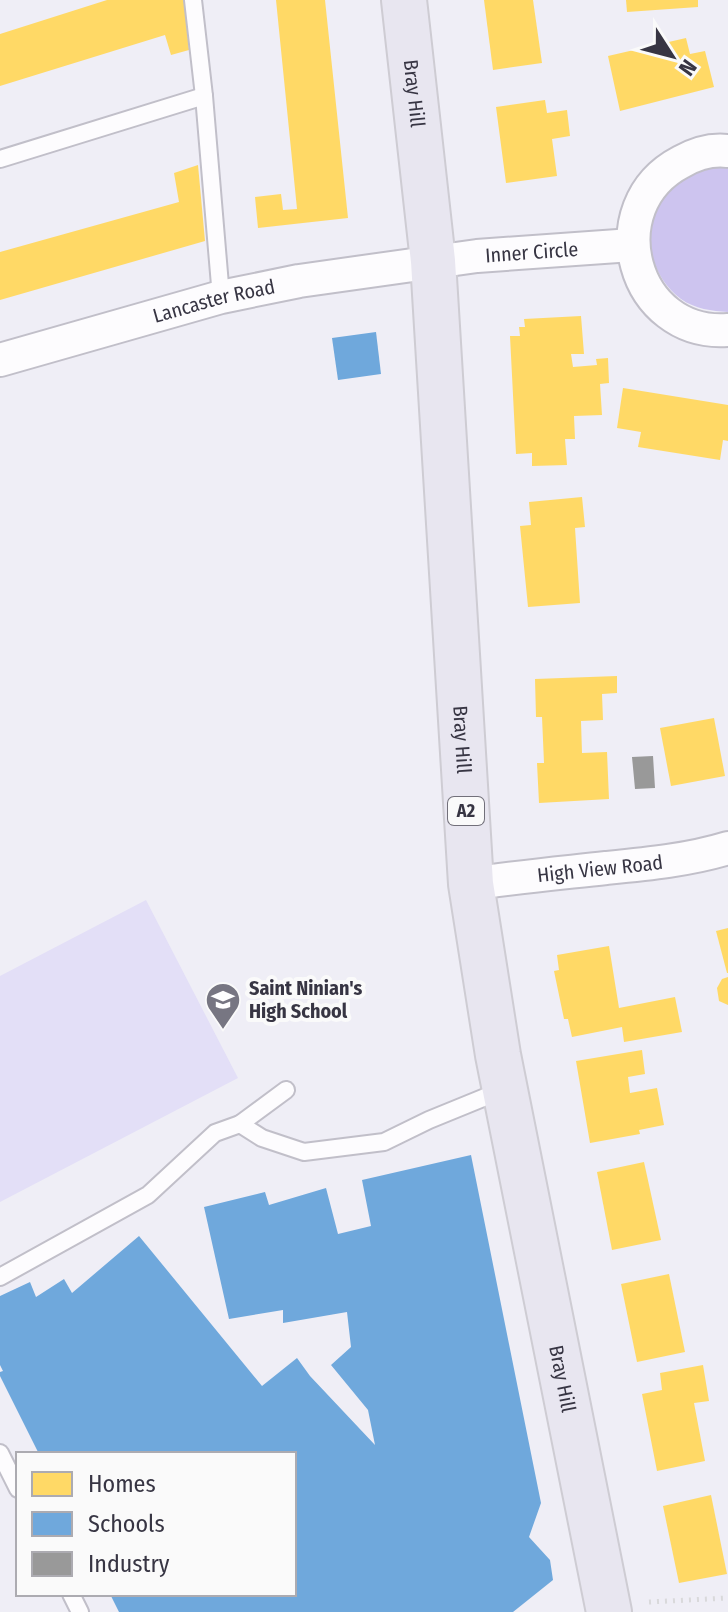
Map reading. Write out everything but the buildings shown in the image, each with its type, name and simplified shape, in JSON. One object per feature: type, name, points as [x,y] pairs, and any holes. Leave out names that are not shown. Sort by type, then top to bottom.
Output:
[{"type":"highway","name":"Bray Hill","points":[[404,0],[433,261],[471,884],[505,1089],[625,1607]]},
{"type":"street","points":[[728,151],[694,155],[668,169],[648,190],[636,216],[632,245],[637,271],[649,294],[668,313],[690,326],[728,330]]},
{"type":"street","name":"Inner Circle","points":[[433,261],[632,245]]},
{"type":"street","name":"Lancaster Road","points":[[0,360],[221,297],[299,281],[433,261]]},
{"type":"street","name":"High View Road","points":[[471,884],[639,865],[728,848]]},
{"type":"lane","points":[[193,0],[221,297]]},
{"type":"lane","points":[[0,159],[204,96]]},
{"type":"lane","points":[[240,1124],[262,1138],[304,1152],[371,1144],[384,1142],[505,1089]]},
{"type":"lane","points":[[0,1277],[148,1195],[215,1133],[240,1124],[286,1090]]},
{"type":"lane","points":[[0,1453],[16,1485]]},
{"type":"path","points":[[625,1607],[728,1598]]},
{"type":"shaded area","points":[[728,165],[728,312],[692,305],[667,286],[657,270],[650,235],[659,201],[671,186],[696,170]]},
{"type":"shaded area","points":[[146,900],[238,1078],[0,1202],[0,976]]},
{"type":"place","name":"Saint Ninian's High School","points":[[223,1031]]}]
